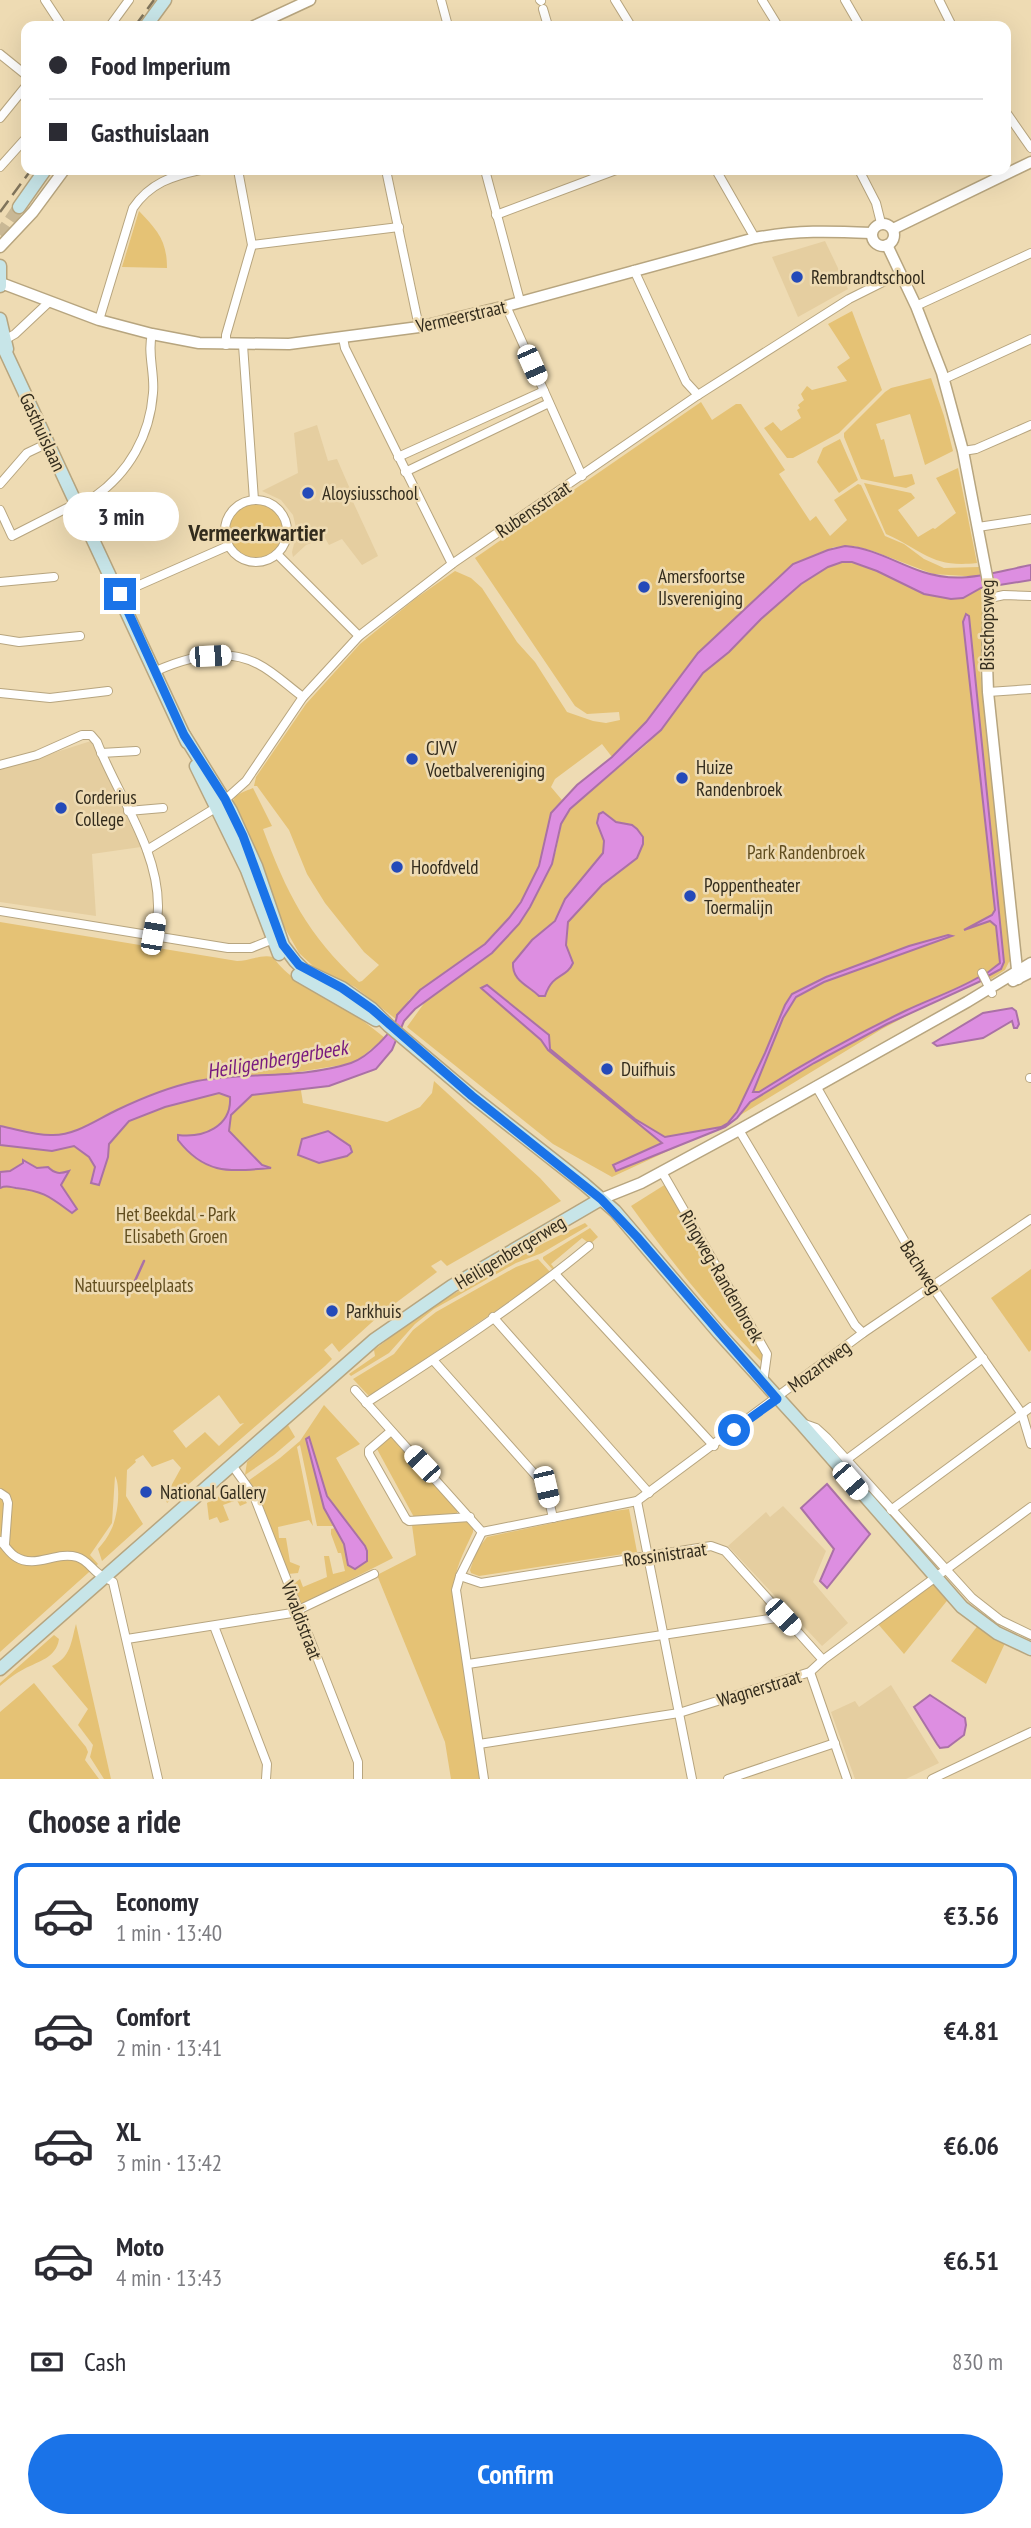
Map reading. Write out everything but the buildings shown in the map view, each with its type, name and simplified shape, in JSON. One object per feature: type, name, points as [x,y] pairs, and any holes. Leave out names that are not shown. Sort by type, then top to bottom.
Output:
[{"type":"main road","points":[[150,21],[165,0]]},
{"type":"main road","points":[[19,207],[41,175]]},
{"type":"main road","points":[[0,266],[1,285]]},
{"type":"main road","name":"Gasthuislaan","points":[[0,319],[2,340],[48,443],[184,735],[221,803],[282,958],[299,976],[394,1030]]},
{"type":"main road","name":"Ringweg-Randenbroek","points":[[394,1030],[601,1199],[800,1422],[934,1578],[979,1621],[1031,1649]]},
{"type":"main road","name":"Heiligenbergerweg","points":[[0,1669],[389,1329],[452,1286],[601,1199]]},
{"type":"street","points":[[45,0],[59,21]]},
{"type":"street","points":[[114,21],[129,0]]},
{"type":"street","points":[[266,21],[310,0]]},
{"type":"street","points":[[441,0],[447,21]]},
{"type":"street","points":[[615,0],[628,21]]},
{"type":"street","points":[[845,0],[857,21]]},
{"type":"street","points":[[939,0],[950,21]]},
{"type":"street","points":[[766,2],[776,21]]},
{"type":"street","points":[[541,3],[546,21]]},
{"type":"street","points":[[0,54],[21,71]]},
{"type":"street","points":[[0,118],[21,92]]},
{"type":"street","points":[[1011,119],[1031,148]]},
{"type":"street","points":[[3,164],[21,144]]},
{"type":"street","points":[[0,154],[3,164]]},
{"type":"street","points":[[1011,172],[1031,162]]},
{"type":"street","points":[[0,247],[33,212],[60,175]]},
{"type":"street","points":[[99,320],[133,208],[141,196],[153,186],[177,175]]},
{"type":"street","points":[[226,345],[226,335],[252,245],[239,175]]},
{"type":"street","points":[[387,175],[419,327]]},
{"type":"street","points":[[486,175],[520,301]]},
{"type":"street","points":[[496,215],[594,175]]},
{"type":"street","points":[[719,175],[755,238]]},
{"type":"street","points":[[862,175],[876,203],[880,223]]},
{"type":"street","points":[[892,229],[1004,175]]},
{"type":"street","points":[[880,223],[887,224],[892,229],[894,236],[887,245],[877,245],[872,240],[872,233],[880,223]]},
{"type":"street","points":[[252,245],[399,228]]},
{"type":"street","name":"Vermeerstraat","points":[[1,285],[99,320],[152,334],[226,345],[289,344],[419,327],[755,238],[787,232],[824,230],[872,233]]},
{"type":"street","name":"Bisschopsweg","points":[[887,245],[916,306],[944,379],[963,451],[988,574],[988,692],[1018,975]]},
{"type":"street","points":[[916,306],[1031,253]]},
{"type":"street","points":[[634,270],[686,382],[698,395]]},
{"type":"street","name":"Rubensstraat","points":[[147,850],[221,803],[246,780],[303,697],[359,636],[452,564],[698,395],[849,299],[901,274]]},
{"type":"street","points":[[2,340],[15,334],[49,302]]},
{"type":"street","points":[[506,306],[582,476]]},
{"type":"street","points":[[0,510],[12,536],[69,507],[78,507],[117,478],[133,457],[143,437],[153,394],[150,343],[152,334]]},
{"type":"street","points":[[343,338],[345,348],[452,564]]},
{"type":"street","points":[[944,379],[1031,339]]},
{"type":"street","points":[[243,345],[254,500]]},
{"type":"street","points":[[398,457],[544,391]]},
{"type":"street","points":[[405,472],[549,403]]},
{"type":"street","points":[[963,451],[976,449],[1031,425]]},
{"type":"street","points":[[0,484],[27,453],[48,443]]},
{"type":"street","points":[[254,500],[272,505],[285,519],[286,538],[277,554],[260,563],[241,559],[228,545],[225,526],[235,508],[254,500]]},
{"type":"street","points":[[978,527],[1031,519]]},
{"type":"street","points":[[120,594],[228,545]]},
{"type":"street","points":[[277,554],[359,636]]},
{"type":"street","points":[[0,582],[54,577]]},
{"type":"street","points":[[990,592],[1031,596]]},
{"type":"street","points":[[0,639],[26,641],[80,636]]},
{"type":"street","points":[[156,671],[195,657],[224,655],[244,658],[260,664],[303,697]]},
{"type":"street","points":[[988,692],[1031,689]]},
{"type":"street","points":[[0,693],[50,698],[108,691]]},
{"type":"street","points":[[0,765],[37,755],[82,735],[91,735],[147,850],[158,908],[153,934]]},
{"type":"street","points":[[101,753],[136,751]]},
{"type":"street","points":[[128,811],[163,808]]},
{"type":"street","points":[[0,911],[228,948],[251,948],[276,938]]},
{"type":"street","name":"Heiligenbergerweg","points":[[1018,975],[1031,963]]},
{"type":"street","name":"Heiligenbergerweg","points":[[601,1199],[662,1172],[739,1130],[967,1002],[987,984],[1031,972]]},
{"type":"street","name":"Bachweg","points":[[816,1086],[924,1275],[1022,1414],[1031,1444]]},
{"type":"street","points":[[739,1130],[855,1325],[863,1333]]},
{"type":"street","name":"Ringweg-Randenbroek","points":[[662,1172],[767,1354],[763,1383]]},
{"type":"street","name":"Mozartweg","points":[[482,1532],[637,1501],[863,1333],[1031,1219]]},
{"type":"street","name":"Heiligenbergerweg","points":[[366,1403],[433,1360],[589,1246]]},
{"type":"street","points":[[555,1273],[714,1446]]},
{"type":"street","points":[[493,1317],[649,1493]]},
{"type":"street","points":[[846,1460],[983,1359]]},
{"type":"street","points":[[433,1360],[546,1487],[553,1518]]},
{"type":"street","points":[[355,1390],[482,1532],[456,1590],[484,1779]]},
{"type":"street","points":[[891,1510],[1031,1407]]},
{"type":"street","name":"Ringweg-Randenbroek","points":[[800,1422],[816,1428],[972,1598],[1000,1620],[1031,1634]]},
{"type":"street","points":[[391,1431],[375,1443],[369,1454],[405,1519],[470,1517]]},
{"type":"street","name":"Vivaldistraat","points":[[232,1465],[254,1496],[358,1762],[358,1779]]},
{"type":"street","points":[[0,1493],[8,1503],[2,1543],[14,1556],[36,1561],[61,1555],[75,1557],[84,1560],[116,1587],[158,1779]]},
{"type":"street","points":[[637,1501],[692,1779]]},
{"type":"street","name":"Wagnerstraat","points":[[479,1744],[679,1713],[810,1672],[1031,1507]]},
{"type":"street","name":"Rossinistraat","points":[[460,1576],[481,1583],[648,1555],[711,1546],[720,1548],[823,1660]]},
{"type":"street","points":[[127,1639],[299,1611],[374,1574]]},
{"type":"street","points":[[468,1664],[783,1617]]},
{"type":"street","points":[[214,1626],[267,1764],[266,1779]]},
{"type":"street","points":[[810,1672],[847,1779]]},
{"type":"street","points":[[932,1779],[1031,1732]]},
{"type":"street","points":[[728,1779],[835,1743]]},
{"type":"shaded area","points":[[825,241],[848,289],[798,317],[772,257]]},
{"type":"shaded area","name":"Aloysiusschool","points":[[317,425],[328,461],[337,459],[350,489],[348,491],[378,556],[362,565],[342,539],[329,545],[325,538],[306,545],[293,557],[297,532],[293,515],[281,500],[262,491],[298,473],[294,433]]},
{"type":"shaded area","points":[[845,546],[875,553],[937,576],[977,576],[1031,565],[1031,580],[981,588],[963,598],[951,599],[924,594],[877,571],[852,562],[842,562],[828,567],[801,584],[703,673],[661,730],[570,809],[561,824],[552,864],[519,924],[492,953],[415,1009],[404,1021],[392,1050],[376,1069],[329,1086],[252,1095],[231,1115],[229,1131],[262,1165],[271,1168],[220,1169],[199,1160],[178,1140],[178,1135],[197,1135],[221,1123],[226,1116],[230,1097],[219,1093],[165,1107],[129,1121],[109,1144],[108,1157],[99,1185],[91,1183],[95,1167],[89,1157],[74,1146],[52,1151],[0,1145],[0,1126],[40,1134],[70,1133],[146,1097],[187,1083],[216,1078],[313,1071],[351,1063],[364,1056],[386,1036],[397,1015],[420,990],[485,944],[509,918],[521,902],[539,866],[551,813],[577,785],[612,757],[646,722],[698,653],[793,564]]},
{"type":"shaded area","points":[[966,614],[969,616],[1004,962],[1001,969],[988,976],[987,973],[1000,963],[996,926],[990,921],[964,930],[992,915],[995,910],[963,622]]},
{"type":"shaded area","name":"Corderius College","points":[[91,741],[141,847],[92,854],[96,916],[0,902],[0,770]]},
{"type":"shaded area","points":[[603,812],[616,822],[632,825],[637,829],[643,837],[643,844],[637,858],[602,885],[568,922],[566,945],[573,963],[567,972],[552,983],[545,996],[539,996],[518,978],[513,963],[532,940],[555,921],[565,899],[603,853],[604,841],[597,823],[599,814]]},
{"type":"shaded area","points":[[952,936],[824,982],[796,997],[783,1018],[753,1092],[759,1092],[831,1049],[905,1011],[979,977],[981,981],[887,1024],[814,1063],[750,1102],[737,1118],[725,1127],[616,1171],[613,1165],[662,1143],[548,1050],[541,1040],[481,988],[487,985],[549,1035],[550,1049],[635,1119],[665,1137],[721,1127],[728,1123],[737,1112],[792,994],[826,977],[909,946]]},
{"type":"shaded area","points":[[1012,1008],[1016,1011],[1019,1024],[1017,1028],[1014,1028],[1012,1021],[983,1038],[937,1046],[933,1043],[983,1013]]},
{"type":"shaded area","points":[[328,1131],[350,1146],[352,1152],[347,1156],[319,1163],[298,1155],[302,1139]]},
{"type":"shaded area","points":[[23,1160],[37,1168],[48,1167],[58,1173],[69,1171],[61,1185],[77,1209],[72,1213],[52,1199],[33,1191],[0,1188],[0,1172],[10,1171],[23,1163]]},
{"type":"shaded area","points":[[309,1437],[327,1496],[367,1551],[367,1561],[355,1569],[348,1565],[344,1544],[324,1508],[306,1439]]},
{"type":"shaded area","points":[[827,1484],[870,1534],[827,1588],[820,1581],[834,1549],[801,1508]]},
{"type":"shaded area","points":[[783,1506],[826,1551],[813,1582],[848,1623],[822,1646],[728,1546],[766,1512],[770,1517]]},
{"type":"shaded area","points":[[891,1685],[939,1763],[906,1779],[855,1779],[831,1712],[855,1701],[859,1707]]},
{"type":"shaded area","points":[[930,1695],[965,1718],[964,1735],[948,1747],[940,1748],[914,1707]]},
{"type":"green space","points":[[139,211],[160,236],[167,268],[122,267]]},
{"type":"green space","points":[[852,311],[882,390],[839,433],[793,458],[787,458],[764,428],[773,422],[781,431],[801,418],[797,410],[804,400],[801,394],[807,386],[812,390],[847,381],[837,367],[850,358],[828,324]]},
{"type":"green space","points":[[931,378],[953,451],[925,465],[910,414],[876,424],[881,440],[884,439],[894,477],[912,474],[915,484],[906,488],[861,479],[844,433],[891,388]]},
{"type":"green space","points":[[701,402],[712,420],[736,404],[741,404],[785,470],[779,474],[810,521],[816,516],[830,536],[847,520],[834,500],[858,484],[861,485],[885,536],[944,568],[979,567],[981,577],[933,574],[854,546],[834,547],[793,564],[698,653],[646,722],[612,757],[602,744],[555,779],[551,787],[562,800],[551,813],[539,866],[521,902],[485,944],[409,1000],[397,1020],[355,987],[313,966],[299,953],[282,923],[232,805],[234,798],[253,788],[272,826],[263,829],[300,912],[341,965],[359,982],[362,981],[379,965],[364,952],[325,903],[307,874],[289,830],[257,786],[254,786],[256,777],[306,704],[360,644],[415,599],[455,571],[471,578],[482,588],[567,712],[606,723],[620,720],[619,712],[587,714],[575,706],[475,558]]},
{"type":"green space","points":[[840,439],[858,480],[839,493],[817,462],[823,448]]},
{"type":"green space","points":[[958,468],[977,563],[938,561],[886,534],[864,483],[911,493],[915,498],[898,510],[918,537],[935,529],[956,513],[936,478]]},
{"type":"green space","points":[[250,501],[262,501],[277,509],[285,524],[285,536],[277,551],[262,559],[250,559],[235,551],[227,536],[227,524],[235,509]]},
{"type":"green space","name":"Park Randenbroek","points":[[841,559],[969,594],[981,588],[984,607],[980,670],[1015,958],[1005,970],[991,979],[988,976],[1003,965],[882,1029],[724,1125],[612,1177],[553,1144],[407,1027],[425,1002],[492,953],[519,924],[530,907],[556,851],[561,824],[570,809],[647,744],[701,670],[823,562]]},
{"type":"green space","name":"Het Beekdal - Park Elisabeth Groen","points":[[0,922],[237,961],[273,957],[297,980],[349,1011],[385,1038],[354,1063],[298,1072],[303,1103],[387,1122],[420,1107],[432,1093],[434,1081],[540,1178],[561,1201],[447,1266],[441,1260],[431,1266],[437,1272],[381,1314],[339,1352],[332,1343],[324,1350],[332,1359],[325,1366],[167,1503],[165,1497],[181,1468],[173,1459],[152,1467],[143,1455],[135,1460],[127,1470],[126,1496],[143,1524],[102,1561],[98,1549],[110,1533],[117,1510],[118,1487],[115,1476],[112,1523],[90,1555],[98,1564],[0,1652]],"holes":[[[219,1395],[240,1424],[244,1423],[219,1446],[205,1432],[186,1448],[173,1431]]]},
{"type":"green space","points":[[666,1184],[766,1358],[763,1363],[694,1288],[631,1206]]},
{"type":"green space","points":[[585,1223],[588,1226],[542,1253],[516,1263],[434,1309],[415,1324],[389,1353],[351,1376],[349,1374],[375,1356],[374,1350],[427,1309]]},
{"type":"green space","points":[[590,1228],[598,1237],[590,1244],[582,1238],[551,1264],[555,1269],[543,1259],[543,1257]]},
{"type":"green space","points":[[538,1259],[551,1273],[374,1394],[368,1395],[353,1379],[394,1354],[413,1330],[436,1312],[516,1267]]},
{"type":"green space","points":[[1031,1269],[1031,1350],[1029,1352],[991,1298]]},
{"type":"green space","points":[[324,1405],[360,1444],[336,1458],[393,1558],[302,1604],[297,1600],[292,1585],[300,1579],[303,1587],[327,1577],[324,1556],[329,1556],[333,1574],[345,1571],[331,1529],[335,1528],[344,1544],[348,1565],[352,1568],[367,1561],[365,1546],[327,1495],[309,1437],[306,1439],[324,1508],[334,1526],[317,1526],[300,1445],[297,1447],[313,1526],[309,1520],[278,1527],[279,1538],[286,1538],[290,1562],[300,1566],[298,1573],[288,1574],[248,1481],[300,1441]]},
{"type":"green space","points":[[288,1425],[295,1437],[245,1475],[247,1462]]},
{"type":"green space","points":[[389,1436],[393,1437],[457,1508],[457,1515],[415,1519],[377,1449]]},
{"type":"green space","points":[[236,1487],[247,1503],[240,1506],[237,1500],[223,1505],[229,1520],[220,1523],[217,1517],[209,1520],[207,1503]]},
{"type":"green space","points":[[629,1509],[637,1552],[479,1576],[471,1573],[477,1550],[487,1537]]},
{"type":"green space","points":[[468,1520],[473,1532],[457,1570],[454,1595],[480,1779],[451,1779],[445,1742],[377,1575],[416,1555],[412,1525]]},
{"type":"green space","points":[[932,1582],[950,1597],[904,1654],[878,1624]]},
{"type":"green space","points":[[76,1624],[111,1779],[104,1779],[90,1757],[93,1745],[78,1725],[88,1709],[52,1666],[67,1654]]},
{"type":"green space","points":[[979,1624],[1006,1641],[986,1684],[951,1661]]},
{"type":"green space","points":[[54,1635],[59,1639],[51,1655],[18,1672],[0,1686],[0,1683]]},
{"type":"green space","points":[[34,1683],[86,1747],[88,1752],[85,1760],[99,1779],[0,1779],[0,1712]]},
{"type":"waterway","points":[[134,1283],[144,1261]]},
{"type":"tunnel","points":[[0,235],[19,207]]},
{"type":"railway","points":[[139,21],[154,0]]},
{"type":"railway","points":[[0,212],[27,175]]},
{"type":"place","name":"Rembrandtschool","points":[[797,277]]},
{"type":"place","name":"Aloysiusschool","points":[[308,493]]},
{"type":"place","name":"Amersfoortse IJsvereniging","points":[[644,587]]},
{"type":"place","name":"CJVV Voetbalvereniging","points":[[412,759]]},
{"type":"place","name":"Huize Randenbroek","points":[[682,778]]},
{"type":"place","name":"Corderius College","points":[[61,808]]},
{"type":"place","name":"Hoofdveld","points":[[397,867]]},
{"type":"place","name":"Poppentheater Toermalijn","points":[[690,896]]},
{"type":"place","name":"Duifhuis","points":[[607,1069]]},
{"type":"place","name":"Parkhuis","points":[[332,1311]]},
{"type":"place","name":"National Gallery","points":[[146,1492]]},
{"type":"district","name":"Vermeerkwartier","points":[[257,532]]},
{"type":"route","points":[[120,594],[184,735],[225,799],[243,836],[283,945],[290,956],[304,970],[342,988],[372,1009],[472,1096],[584,1184],[615,1212],[777,1399],[734,1430]]},
{"type":"water label","name":"Heiligenbergerbeek","points":[[277,1059]]},
{"type":"park label","name":"Natuurspeelplaats","points":[[134,1285]]}]
